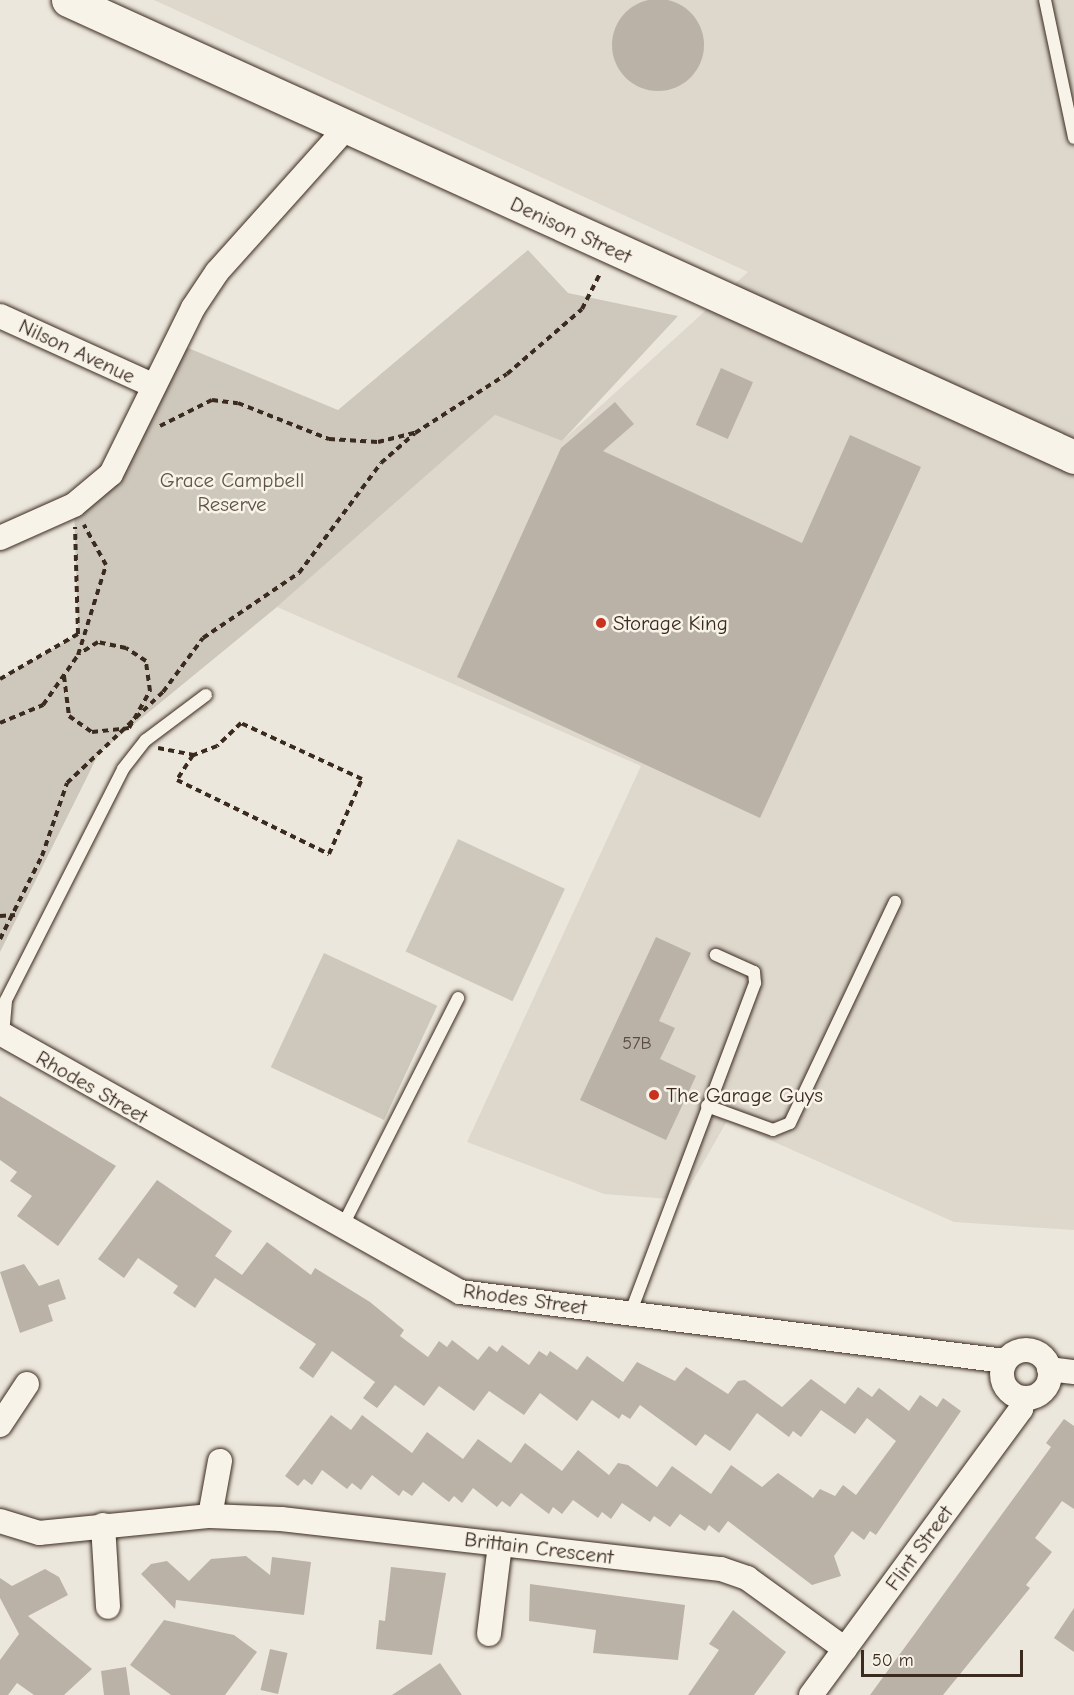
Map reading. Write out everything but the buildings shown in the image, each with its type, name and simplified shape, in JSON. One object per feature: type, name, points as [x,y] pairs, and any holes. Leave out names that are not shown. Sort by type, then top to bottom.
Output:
[{"type":"main road","name":"Denison Street","points":[[68,0],[1072,450]]},
{"type":"street","points":[[0,538],[74,505],[111,474],[193,308],[218,272],[347,127]]},
{"type":"street","name":"Nilson Avenue","points":[[0,316],[154,386]]},
{"type":"street","name":"Rhodes Street","points":[[1,1036],[341,1229],[460,1292],[1005,1361]]},
{"type":"street","points":[[1049,1369],[1046,1388],[1022,1398],[1004,1384],[1005,1361],[1018,1351],[1034,1351],[1049,1369],[1074,1372]]},
{"type":"street","points":[[0,1425],[27,1384]]},
{"type":"street","name":"Flint Street","points":[[811,1695],[1021,1409],[1022,1398]]},
{"type":"street","points":[[210,1516],[220,1461]]},
{"type":"street","name":"Brittain Crescent","points":[[0,1521],[39,1533],[210,1516],[500,1544],[734,1572],[845,1648]]},
{"type":"street","points":[[103,1525],[108,1607]]},
{"type":"street","points":[[489,1634],[500,1544]]},
{"type":"lane","points":[[1045,0],[1074,138]]},
{"type":"lane","points":[[1,1036],[6,1000],[123,769],[146,740],[206,695]]},
{"type":"lane","points":[[707,1106],[773,1130],[790,1123],[895,902]]},
{"type":"lane","points":[[630,1314],[756,977],[716,955]]},
{"type":"lane","points":[[341,1229],[458,998]]},
{"type":"path","points":[[0,939],[15,915],[67,783],[129,728],[203,638],[299,573],[381,463],[415,433],[507,374],[582,309],[600,274]]},
{"type":"path","points":[[137,421],[166,427],[212,400],[238,404],[329,439],[378,442],[415,433]]},
{"type":"path","points":[[0,723],[43,705],[78,655],[106,565],[74,505]]},
{"type":"path","points":[[0,679],[78,634],[74,505]]},
{"type":"path","points":[[78,655],[98,642],[126,648],[146,661],[150,691],[129,728]]},
{"type":"path","points":[[64,675],[69,716],[92,732],[129,728]]},
{"type":"path","points":[[146,740],[164,752],[193,755],[217,746],[242,723],[362,779],[329,854],[177,780],[193,755]]},
{"type":"path","points":[[0,916],[15,915]]},
{"type":"shaded area","points":[[154,0],[1074,0],[1074,1230],[954,1222],[727,1121],[682,1200],[604,1194],[467,1142],[641,766],[277,607],[495,415],[562,441],[748,272]]},
{"type":"green space","name":"Grace Campbell Reserve","points":[[528,250],[568,293],[678,316],[562,441],[495,415],[277,607],[99,753],[0,952],[0,679],[78,634],[74,505],[111,474],[176,343],[338,410]]},
{"type":"green space","points":[[458,839],[565,889],[513,1001],[406,951]]},
{"type":"green space","points":[[324,953],[437,1006],[384,1120],[271,1067]]},
{"type":"place","name":"Storage King","points":[[601,623]]},
{"type":"place","name":"The Garage Guys","points":[[654,1095]]}]
